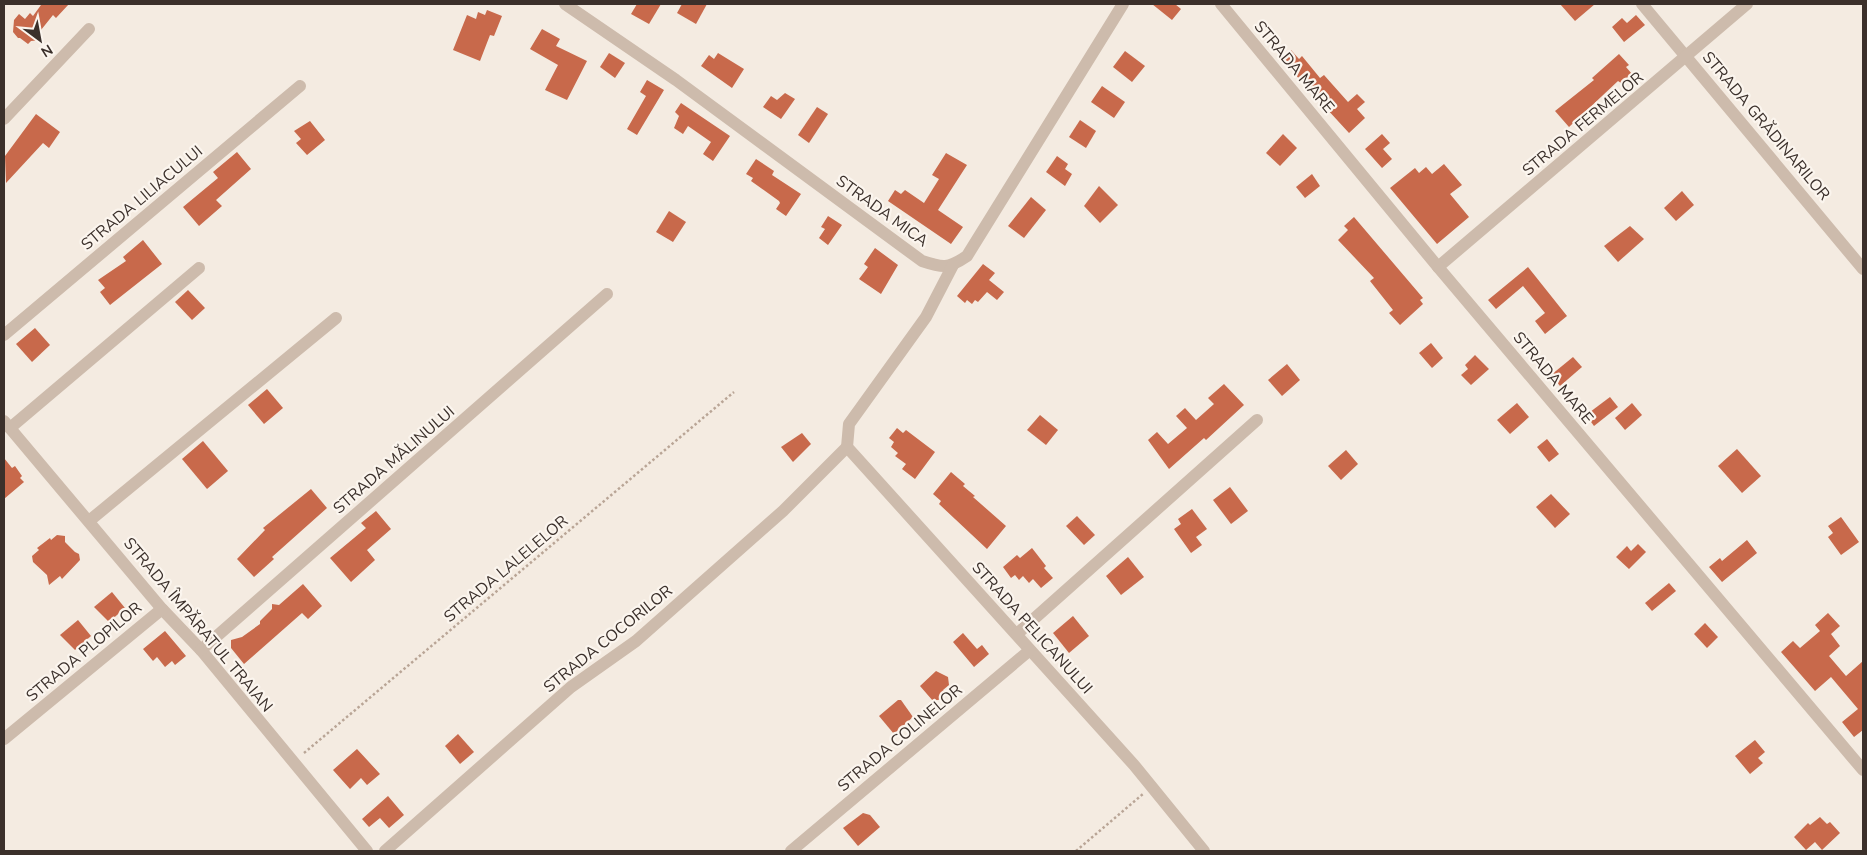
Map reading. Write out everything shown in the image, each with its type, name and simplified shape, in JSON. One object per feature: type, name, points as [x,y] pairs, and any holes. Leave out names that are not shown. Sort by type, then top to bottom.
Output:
[{"type":"street","name":"STRADA MICA","points":[[566,4],[676,80],[922,260],[939,267],[954,265]]},
{"type":"street","points":[[848,447],[850,424],[926,317],[954,265],[967,256],[1123,4]]},
{"type":"street","name":"STRADA MARE","points":[[1220,4],[1438,267],[1863,770]]},
{"type":"street","name":"STRADA GRĂDINARILOR","points":[[1642,4],[1688,56],[1863,270]]},
{"type":"street","name":"STRADA FERMELOR","points":[[1438,267],[1747,4]]},
{"type":"street","points":[[4,119],[89,29]]},
{"type":"street","name":"STRADA LILIACULUI","points":[[4,335],[300,86]]},
{"type":"street","points":[[7,425],[199,268]]},
{"type":"street","name":"STRADA MĂLINULUI","points":[[201,650],[608,294]]},
{"type":"street","points":[[89,522],[336,318]]},
{"type":"street","points":[[1017,634],[1257,420]]},
{"type":"street","name":"STRADA ÎMPĂRATUL TRAIAN","points":[[7,425],[162,609],[201,650],[367,851]]},
{"type":"street","name":"STRADA PELICANULUI","points":[[848,447],[1152,787],[1204,851]]},
{"type":"street","name":"STRADA COCORILOR","points":[[385,851],[571,687],[636,641],[783,511],[848,447]]},
{"type":"street","name":"STRADA PLOPILOR","points":[[4,740],[162,609]]},
{"type":"street","name":"STRADA COLINELOR","points":[[791,851],[1030,650]]},
{"type":"path","name":"STRADA LALELELOR","points":[[293,762],[734,392]]},
{"type":"path","points":[[1076,851],[1152,787]]},
{"type":"building","points":[[40,4],[69,4],[56,18],[53,15],[41,30],[42,40],[31,41],[28,44],[18,38],[13,32],[14,20],[19,14],[25,19],[30,13],[33,16]]},
{"type":"building","points":[[637,4],[661,4],[649,24],[631,14]]},
{"type":"building","points":[[682,4],[707,4],[696,24],[677,13]]},
{"type":"building","points":[[1152,4],[1175,4],[1181,9],[1172,20]]},
{"type":"building","points":[[1560,4],[1595,4],[1575,21]]},
{"type":"building","points":[[487,10],[502,16],[494,36],[490,35],[480,61],[453,50],[467,15],[476,19],[478,12],[485,15]]},
{"type":"building","points":[[1636,15],[1645,25],[1624,42],[1612,27],[1622,18],[1627,23]]},
{"type":"building","points":[[542,29],[560,39],[556,46],[587,61],[567,100],[545,90],[558,65],[530,49]]},
{"type":"building","points":[[1291,50],[1299,59],[1302,56],[1320,78],[1324,75],[1348,102],[1357,94],[1365,102],[1357,109],[1365,118],[1349,133],[1281,59]]},
{"type":"building","points":[[1125,51],[1145,66],[1132,82],[1113,67]]},
{"type":"building","points":[[609,53],[625,63],[615,78],[600,67]]},
{"type":"building","points":[[718,53],[744,69],[732,88],[701,66],[709,55],[714,59]]},
{"type":"building","points":[[1619,54],[1629,65],[1626,67],[1632,74],[1621,83],[1618,81],[1569,127],[1555,111],[1594,80],[1592,78]]},
{"type":"building","points":[[647,80],[664,90],[637,135],[627,129],[646,96],[640,92]]},
{"type":"building","points":[[1102,86],[1125,102],[1114,118],[1091,102]]},
{"type":"building","points":[[785,93],[795,99],[781,119],[763,107],[771,96],[777,100]]},
{"type":"building","points":[[681,103],[730,136],[713,161],[703,154],[711,142],[688,126],[683,134],[674,128],[679,116],[675,112]]},
{"type":"building","points":[[817,107],[828,114],[809,143],[798,135]]},
{"type":"building","points":[[36,114],[60,132],[49,148],[43,143],[6,183],[5,156]]},
{"type":"building","points":[[1080,120],[1096,131],[1086,148],[1069,137]]},
{"type":"building","points":[[310,121],[325,140],[307,155],[296,143],[301,139],[294,131]]},
{"type":"building","points":[[1283,134],[1297,148],[1280,166],[1266,153]]},
{"type":"building","points":[[1382,134],[1390,143],[1383,149],[1392,159],[1382,168],[1365,149]]},
{"type":"building","points":[[237,152],[251,169],[216,200],[222,206],[199,226],[183,207],[218,178],[213,172]]},
{"type":"building","points":[[946,153],[967,165],[938,210],[963,227],[951,244],[888,201],[895,190],[901,194],[905,190],[924,203],[939,179],[932,175]]},
{"type":"building","points":[[1057,156],[1068,164],[1065,169],[1072,174],[1065,186],[1046,172]]},
{"type":"building","points":[[756,159],[774,171],[772,175],[801,194],[786,216],[776,209],[780,203],[779,201],[751,181],[753,178],[746,174]]},
{"type":"building","points":[[1444,164],[1462,185],[1450,194],[1469,217],[1437,244],[1390,188],[1415,168],[1419,173],[1426,167],[1432,174]]},
{"type":"building","points":[[1312,174],[1320,186],[1305,198],[1296,187]]},
{"type":"building","points":[[1099,186],[1118,205],[1100,223],[1084,206]]},
{"type":"building","points":[[1682,191],[1694,205],[1676,221],[1664,208]]},
{"type":"building","points":[[1031,197],[1046,210],[1024,238],[1008,226]]},
{"type":"building","points":[[669,211],[686,222],[673,242],[656,232]]},
{"type":"building","points":[[828,216],[842,225],[828,245],[819,238],[825,229],[821,227]]},
{"type":"building","points":[[1354,217],[1423,298],[1420,300],[1423,304],[1400,325],[1389,313],[1393,310],[1370,281],[1374,278],[1338,240],[1348,230],[1344,226]]},
{"type":"building","points":[[1630,226],[1644,239],[1618,262],[1604,246]]},
{"type":"building","points":[[143,240],[162,264],[110,305],[100,292],[105,288],[98,280],[126,261],[123,257]]},
{"type":"building","points":[[875,248],[898,265],[881,294],[859,279],[868,267],[864,264]]},
{"type":"building","points":[[983,264],[995,273],[989,280],[1004,292],[997,300],[987,292],[978,302],[975,300],[972,304],[967,300],[965,303],[957,296]]},
{"type":"building","points":[[1528,267],[1567,316],[1545,334],[1535,321],[1545,313],[1523,286],[1496,309],[1488,300]]},
{"type":"building","points":[[188,290],[205,308],[192,320],[175,302]]},
{"type":"building","points":[[35,328],[50,345],[32,362],[16,344]]},
{"type":"building","points":[[1431,343],[1443,358],[1432,368],[1419,353]]},
{"type":"building","points":[[1475,355],[1489,369],[1471,385],[1461,375],[1468,369],[1465,365]]},
{"type":"building","points":[[1573,357],[1582,367],[1560,386],[1551,375]]},
{"type":"building","points":[[1287,364],[1300,380],[1282,396],[1268,380]]},
{"type":"building","points":[[1224,384],[1244,405],[1206,440],[1204,438],[1169,469],[1148,440],[1157,432],[1168,444],[1187,428],[1176,416],[1185,408],[1196,420],[1214,404],[1208,398]]},
{"type":"building","points":[[267,389],[283,408],[264,424],[248,405]]},
{"type":"building","points":[[1610,397],[1618,407],[1594,426],[1586,415]]},
{"type":"building","points":[[1517,403],[1529,417],[1510,434],[1497,420]]},
{"type":"building","points":[[1632,403],[1642,415],[1625,430],[1615,418]]},
{"type":"building","points":[[1040,415],[1058,430],[1046,445],[1027,430]]},
{"type":"building","points":[[897,428],[903,433],[906,430],[935,452],[915,479],[902,469],[906,464],[895,456],[898,453],[891,447],[894,442],[889,438]]},
{"type":"building","points":[[802,433],[811,444],[793,462],[781,447]]},
{"type":"building","points":[[1547,439],[1559,454],[1549,462],[1537,447]]},
{"type":"building","points":[[203,441],[228,471],[207,489],[182,459]]},
{"type":"building","points":[[1737,449],[1761,476],[1742,493],[1718,466]]},
{"type":"building","points":[[1346,450],[1358,464],[1341,480],[1328,466]]},
{"type":"building","points":[[4,458],[12,468],[15,466],[22,476],[20,478],[24,482],[4,499]]},
{"type":"building","points":[[951,472],[965,484],[963,486],[975,496],[973,497],[1006,526],[987,549],[939,504],[941,501],[933,494]]},
{"type":"building","points":[[1230,487],[1248,511],[1231,524],[1213,500]]},
{"type":"building","points":[[311,489],[327,508],[272,557],[274,559],[254,577],[237,559],[265,530],[263,528]]},
{"type":"building","points":[[1551,494],[1570,514],[1555,528],[1536,507]]},
{"type":"building","points":[[1192,509],[1207,529],[1196,537],[1202,545],[1191,553],[1174,529],[1181,524],[1178,519]]},
{"type":"building","points":[[376,511],[391,529],[367,550],[375,560],[351,582],[330,558],[366,528],[361,523]]},
{"type":"building","points":[[1077,516],[1095,535],[1084,545],[1066,526]]},
{"type":"building","points":[[1841,517],[1859,542],[1841,555],[1828,537],[1833,533],[1828,526]]},
{"type":"building","points":[[57,535],[65,536],[65,542],[79,554],[80,560],[62,579],[60,576],[49,585],[47,575],[33,562],[32,556],[39,550],[37,548]]},
{"type":"building","points":[[1747,540],[1757,553],[1722,582],[1709,567],[1720,558],[1722,561]]},
{"type":"building","points":[[1638,544],[1646,552],[1629,569],[1616,557],[1627,546],[1631,551]]},
{"type":"building","points":[[1032,548],[1046,566],[1044,568],[1053,578],[1041,588],[1033,579],[1029,583],[1023,576],[1019,580],[1015,575],[1011,578],[1003,567],[1017,555],[1020,558]]},
{"type":"building","points":[[1128,557],[1144,577],[1121,595],[1106,576]]},
{"type":"building","points":[[1669,583],[1676,591],[1652,611],[1645,603]]},
{"type":"building","points":[[303,584],[322,606],[308,619],[302,613],[244,664],[231,648],[231,640],[242,637],[260,624],[260,621],[272,609],[272,604],[279,605]]},
{"type":"building","points":[[112,592],[125,608],[109,622],[94,607]]},
{"type":"building","points":[[1828,613],[1840,626],[1831,634],[1840,646],[1829,656],[1846,676],[1863,661],[1863,730],[1854,737],[1842,722],[1858,709],[1831,677],[1815,691],[1781,652],[1793,641],[1800,648],[1820,631],[1815,625]]},
{"type":"building","points":[[1073,616],[1089,636],[1069,653],[1053,633]]},
{"type":"building","points":[[78,620],[91,636],[75,650],[60,635]]},
{"type":"building","points":[[1705,623],[1718,637],[1707,648],[1694,634]]},
{"type":"building","points":[[165,631],[186,656],[175,665],[172,661],[165,667],[157,657],[153,661],[143,649]]},
{"type":"building","points":[[963,633],[977,649],[982,645],[989,654],[974,667],[953,642]]},
{"type":"building","points":[[936,671],[948,677],[949,685],[943,690],[945,692],[942,699],[933,701],[920,686]]},
{"type":"building","points":[[898,700],[901,700],[913,717],[894,734],[879,716]]},
{"type":"building","points":[[458,734],[474,752],[460,764],[445,746]]},
{"type":"building","points":[[1755,740],[1765,752],[1758,758],[1763,763],[1750,774],[1735,756]]},
{"type":"building","points":[[357,749],[380,774],[367,785],[361,778],[350,789],[333,770]]},
{"type":"building","points":[[388,796],[404,815],[389,828],[380,818],[369,827],[362,819]]},
{"type":"building","points":[[863,813],[870,815],[880,827],[858,846],[843,828]]},
{"type":"building","points":[[1820,817],[1827,824],[1830,822],[1840,833],[1822,850],[1815,842],[1806,850],[1794,837],[1808,823],[1810,825]]}]
